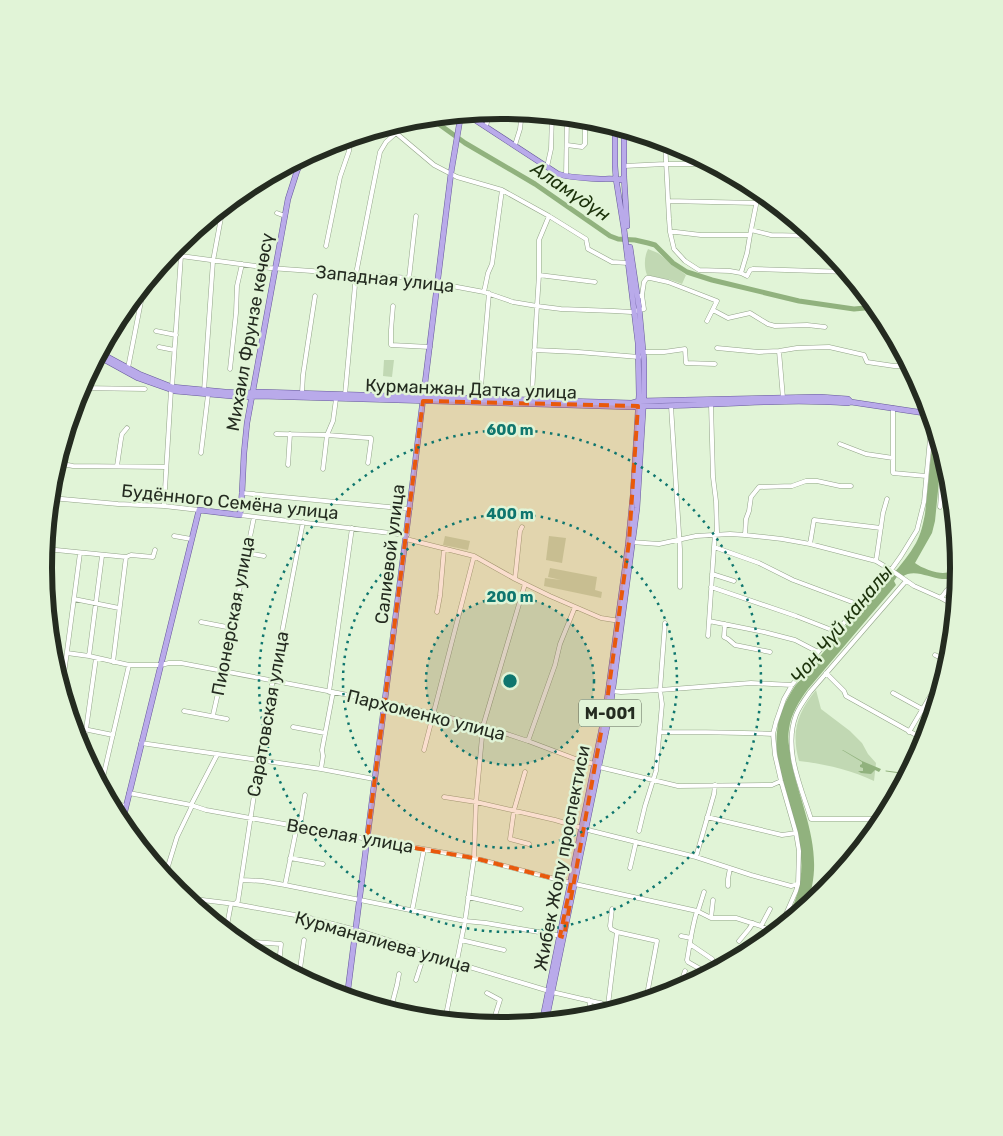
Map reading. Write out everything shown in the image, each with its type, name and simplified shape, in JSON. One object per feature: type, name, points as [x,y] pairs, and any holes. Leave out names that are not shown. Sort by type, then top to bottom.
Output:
[{"type":"main road","points":[[476,120],[558,174],[596,179],[620,180],[624,177]]},
{"type":"main road","name":"Салиевой улица","points":[[348,990],[459,121]]},
{"type":"main road","points":[[615,133],[616,179]]},
{"type":"main road","name":"М-001","points":[[624,136],[628,263],[643,352],[641,403]]},
{"type":"main road","points":[[615,166],[624,166]]},
{"type":"main road","name":"Михаил Фрунзе көчөсү","points":[[240,515],[244,453],[252,395],[284,216],[292,184],[300,167]]},
{"type":"main road","name":"М-001","points":[[616,179],[626,229]]},
{"type":"main road","name":"М-001","points":[[628,248],[640,296],[637,310],[641,403]]},
{"type":"main road","name":"Курманжан Датка улица","points":[[106,356],[172,389]]},
{"type":"main road","name":"Курманжан Датка улица","points":[[104,359],[138,378],[172,389],[206,393],[243,393],[336,399],[534,399],[632,402],[671,406],[783,400]]},
{"type":"main road","name":"Курманжан Датка улица","points":[[252,395],[345,395],[632,408],[641,403],[783,400],[851,402],[923,413]]},
{"type":"main road","name":"Жибек Жолу проспектиси","points":[[544,1015],[573,884],[611,691],[631,542],[641,403]]},
{"type":"main road","points":[[125,812],[198,510]]},
{"type":"main road","name":"Будённого Семёна улица","points":[[198,510],[240,515]]},
{"type":"main road","name":"Жибек Жолу проспектиси","points":[[547,1014],[550,992]]},
{"type":"street","points":[[486,126],[488,119]]},
{"type":"street","points":[[514,145],[521,120]]},
{"type":"street","points":[[547,167],[551,149],[552,122]]},
{"type":"street","points":[[566,176],[568,124]]},
{"type":"street","points":[[567,145],[582,146],[585,144],[585,127]]},
{"type":"street","points":[[345,395],[356,274],[380,152],[386,142],[396,133],[434,165],[457,177],[502,190],[586,239],[588,249],[612,262],[628,263]]},
{"type":"street","points":[[326,246],[340,177],[349,151],[348,146]]},
{"type":"street","points":[[665,150],[670,232],[674,249],[686,261],[699,270],[741,273],[747,276],[750,270],[753,269],[839,272]]},
{"type":"street","points":[[624,166],[696,163]]},
{"type":"street","points":[[480,398],[488,273],[492,264],[502,190]]},
{"type":"street","points":[[741,273],[747,254],[757,199]]},
{"type":"street","points":[[668,201],[761,202]]},
{"type":"street","points":[[277,213],[284,216]]},
{"type":"street","points":[[409,278],[416,216]]},
{"type":"street","points":[[534,399],[532,394],[539,275],[539,240],[549,216]]},
{"type":"street","points":[[201,453],[213,261],[221,217]]},
{"type":"street","points":[[751,230],[771,234],[803,235]]},
{"type":"street","points":[[670,232],[701,235],[750,235]]},
{"type":"street","points":[[164,506],[180,280],[180,256]]},
{"type":"street","name":"Западная улица","points":[[180,256],[275,268],[409,278],[487,292],[513,302],[561,309],[614,312],[637,310]]},
{"type":"street","points":[[230,369],[237,286],[242,264]]},
{"type":"street","points":[[539,275],[595,282]]},
{"type":"street","points":[[640,296],[647,278],[668,282],[717,301],[707,321]]},
{"type":"street","points":[[302,394],[303,374],[315,296]]},
{"type":"street","points":[[128,368],[141,300]]},
{"type":"street","points":[[394,306],[391,345],[430,347]]},
{"type":"street","points":[[713,310],[728,318],[750,313],[775,326],[807,325],[826,327]]},
{"type":"street","points":[[156,331],[176,335]]},
{"type":"street","points":[[159,347],[174,350]]},
{"type":"street","points":[[717,348],[759,352],[828,347],[864,354],[867,362],[902,366]]},
{"type":"street","points":[[643,352],[685,349],[686,363],[715,364]]},
{"type":"street","points":[[534,350],[639,357]]},
{"type":"street","points":[[779,351],[783,400]]},
{"type":"street","points":[[90,388],[145,389]]},
{"type":"street","points":[[323,469],[327,435],[333,422],[336,399]]},
{"type":"street","points":[[708,636],[715,534],[717,532],[710,404]]},
{"type":"street","points":[[671,406],[680,587]]},
{"type":"street","points":[[893,408],[893,474],[926,476]]},
{"type":"street","points":[[117,466],[122,434],[127,428]]},
{"type":"street","points":[[276,434],[371,438],[368,463]]},
{"type":"street","points":[[288,465],[290,434]]},
{"type":"street","points":[[784,917],[798,884],[799,851],[796,833],[775,756],[773,734],[776,722],[784,699],[792,686],[818,652],[891,570],[917,530],[924,502],[930,435]]},
{"type":"street","points":[[840,444],[866,454],[892,458]]},
{"type":"street","points":[[65,465],[166,467]]},
{"type":"street","points":[[745,535],[746,519],[751,498],[759,487],[792,486],[806,481],[851,486]]},
{"type":"street","points":[[940,508],[942,481]]},
{"type":"street","name":"Будённого Семёна улица","points":[[242,493],[410,509]]},
{"type":"street","name":"Будённого Семёна улица","points":[[58,499],[198,510]]},
{"type":"street","points":[[876,561],[887,499]]},
{"type":"street","name":"Будённого Семёна улица","points":[[240,515],[352,528],[406,537],[474,556],[515,579],[576,607],[601,618],[620,621]]},
{"type":"street","name":"Пионерская улица","points":[[212,715],[223,671],[254,517]]},
{"type":"street","points":[[810,544],[814,520],[881,528]]},
{"type":"street","name":"Саратовская улица","points":[[228,924],[233,904],[238,901],[242,880],[259,759],[303,522]]},
{"type":"street","points":[[515,579],[522,527]]},
{"type":"street","points":[[321,769],[352,528]]},
{"type":"street","points":[[631,542],[659,544],[715,534],[745,535],[810,544],[876,561],[904,580],[949,602]]},
{"type":"street","points":[[174,536],[191,539]]},
{"type":"street","points":[[714,547],[759,563],[793,580],[860,605]]},
{"type":"street","points":[[437,612],[444,549]]},
{"type":"street","points":[[53,550],[126,558]]},
{"type":"street","points":[[113,662],[126,558],[131,554],[153,557],[156,550]]},
{"type":"street","points":[[246,552],[264,556]]},
{"type":"street","points":[[65,670],[80,553]]},
{"type":"street","points":[[89,656],[102,556]]},
{"type":"street","points":[[424,750],[474,556]]},
{"type":"street","points":[[712,574],[734,581]]},
{"type":"street","points":[[873,820],[810,819],[796,773],[791,742],[800,706],[904,580]]},
{"type":"street","points":[[446,1013],[465,921],[474,858],[476,802],[483,726],[525,584]]},
{"type":"street","points":[[711,587],[837,632]]},
{"type":"street","points":[[942,598],[947,590],[950,589]]},
{"type":"street","points":[[74,599],[119,608]]},
{"type":"street","points":[[528,741],[560,644],[576,607]]},
{"type":"street","points":[[709,621],[795,640],[818,652]]},
{"type":"street","points":[[201,622],[232,628]]},
{"type":"street","points":[[639,830],[656,771],[662,704],[660,690],[665,623]]},
{"type":"street","points":[[725,624],[724,637],[735,645],[770,652]]},
{"type":"street","name":"Пархоменко улица","points":[[67,653],[129,665],[161,665],[175,662],[385,702],[483,726],[597,766],[678,786],[772,785],[781,781]]},
{"type":"street","points":[[935,655],[942,658]]},
{"type":"street","points":[[85,735],[96,658]]},
{"type":"street","points":[[104,775],[129,665]]},
{"type":"street","points":[[826,673],[844,691],[846,696],[918,736]]},
{"type":"street","points":[[611,691],[660,690],[751,683],[792,686]]},
{"type":"street","points":[[893,693],[927,711]]},
{"type":"street","points":[[910,732],[932,694]]},
{"type":"street","points":[[184,711],[227,718]]},
{"type":"street","points":[[293,727],[325,733]]},
{"type":"street","points":[[83,729],[113,735]]},
{"type":"street","points":[[660,732],[773,734]]},
{"type":"street","points":[[141,743],[217,755],[259,759],[374,779]]},
{"type":"street","points":[[168,868],[177,837],[191,805],[217,755]]},
{"type":"street","points":[[525,772],[514,810],[510,839],[530,844]]},
{"type":"street","points":[[696,857],[715,785]]},
{"type":"street","name":"Веселая улица","points":[[129,793],[191,805],[206,810],[474,858],[573,884],[697,911],[711,918],[736,918],[767,930]]},
{"type":"street","points":[[285,885],[305,795]]},
{"type":"street","points":[[444,797],[476,802],[555,820],[696,857],[751,876],[791,886],[798,884]]},
{"type":"street","points":[[121,805],[126,806]]},
{"type":"street","points":[[707,817],[782,835],[796,833]]},
{"type":"street","points":[[630,868],[636,842]]},
{"type":"street","points":[[412,911],[424,849]]},
{"type":"street","points":[[290,858],[323,864]]},
{"type":"street","points":[[728,886],[730,868]]},
{"type":"street","points":[[242,880],[285,885],[378,905],[562,936]]},
{"type":"street","points":[[702,970],[686,960],[691,929],[704,892]]},
{"type":"street","points":[[468,898],[521,909]]},
{"type":"street","name":"Курманалиева улица","points":[[199,900],[306,917],[356,930],[550,992],[606,1004]]},
{"type":"street","points":[[711,918],[713,900]]},
{"type":"street","points":[[761,926],[770,909]]},
{"type":"street","points":[[612,910],[611,930],[657,941],[647,992]]},
{"type":"street","points":[[738,942],[753,923]]},
{"type":"street","points":[[608,1004],[617,932]]},
{"type":"street","points":[[681,936],[690,938]]},
{"type":"street","points":[[300,969],[304,940]]},
{"type":"street","points":[[461,940],[504,950]]},
{"type":"street","points":[[254,942],[281,944],[280,958]]},
{"type":"street","points":[[690,944],[712,959]]},
{"type":"street","points":[[416,980],[425,952]]},
{"type":"street","points":[[683,979],[685,971]]},
{"type":"street","points":[[392,1003],[399,974]]},
{"type":"street","points":[[487,993],[500,1000],[495,1017]]},
{"type":"street","points":[[589,1000],[590,1008]]},
{"type":"highlighted area","points":[[423,401],[638,406],[629,542],[608,694],[564,937],[560,936],[571,883],[474,858],[367,840]]},
{"type":"shaded area","points":[[648,249],[658,253],[686,275],[682,284],[647,275],[645,262]]},
{"type":"shaded area","points":[[384,360],[394,360],[392,377],[383,376]]},
{"type":"shaded area","points":[[932,442],[940,472],[935,521],[932,533],[915,563],[940,573],[950,572],[950,579],[917,573],[907,574],[902,577],[899,574],[894,581],[896,585],[808,689],[796,708],[788,733],[789,744],[791,760],[808,822],[814,854],[814,870],[811,893],[790,913],[798,890],[801,856],[799,839],[778,758],[777,739],[781,714],[795,686],[911,551],[921,533],[925,514]]},
{"type":"shaded area","points":[[445,536],[470,541],[468,550],[443,545]]},
{"type":"shaded area","points":[[549,536],[566,538],[562,563],[546,560]]},
{"type":"shaded area","points":[[550,568],[597,577],[595,590],[602,592],[601,598],[544,586],[545,578],[561,580],[548,577]]},
{"type":"shaded area","points":[[816,690],[821,709],[850,731],[862,743],[876,763],[874,781],[838,768],[799,761],[796,741],[797,723],[809,698]]},
{"type":"shaded area","points":[[842,750],[881,769],[879,772],[875,770],[871,774],[861,773],[858,771],[863,771],[863,768],[860,767],[862,762]]},
{"type":"waterway","name":"Аламүдүн","points":[[438,124],[465,143],[535,184],[610,236],[655,245],[673,263],[687,272],[799,301],[854,309],[867,308]]},
{"type":"waterway","points":[[886,771],[901,773]]},
{"type":"water label","name":"Чоң Чүй каналы","points":[[841,624]]}]
